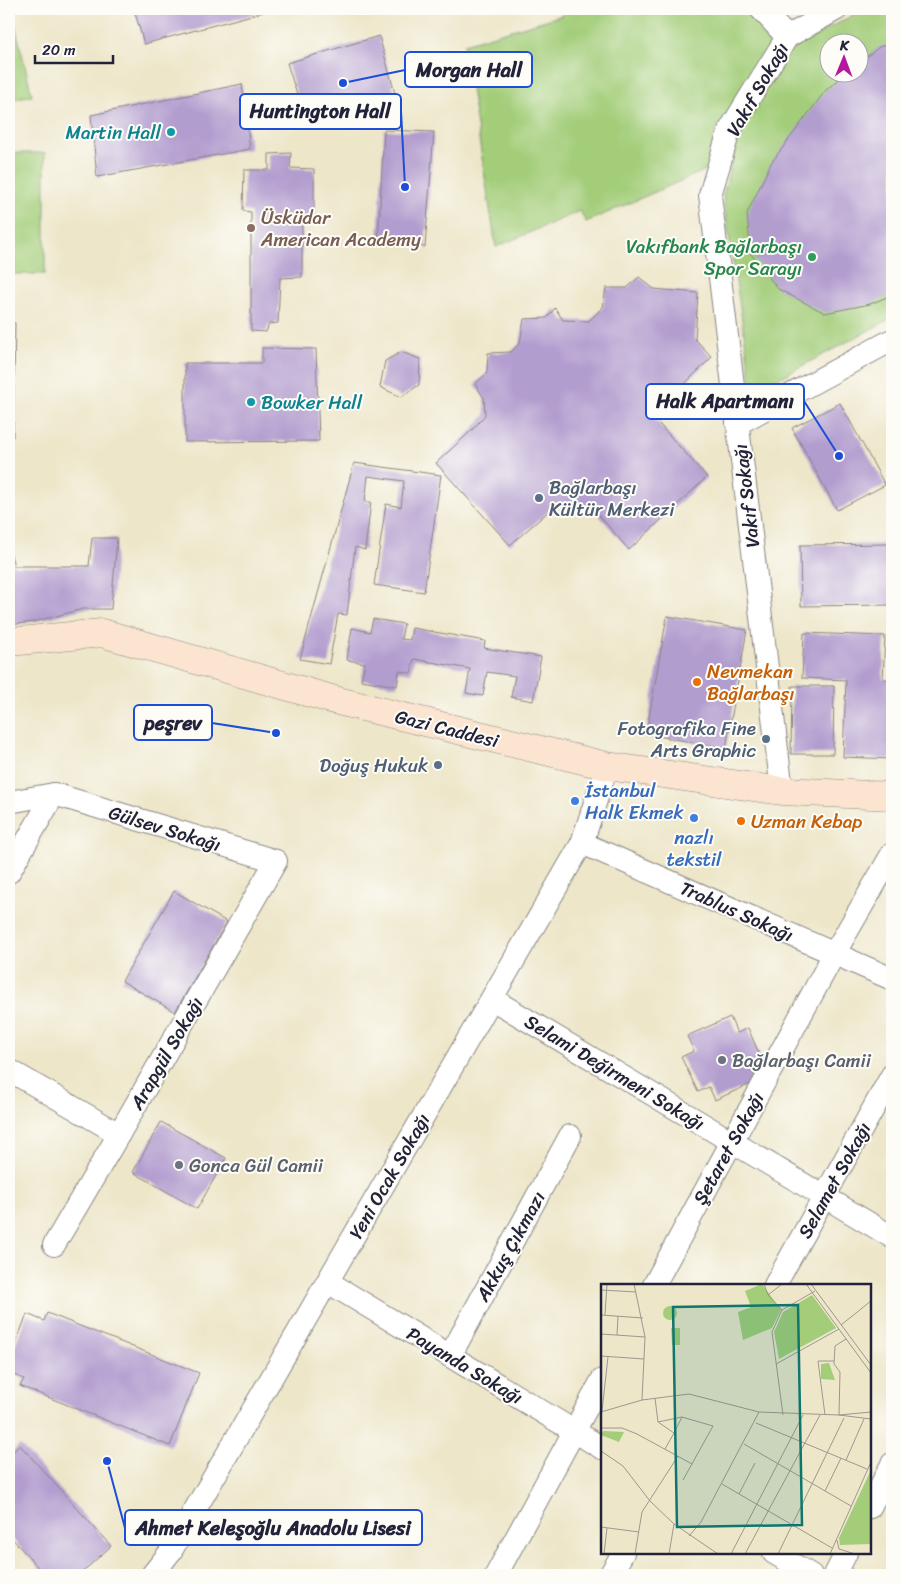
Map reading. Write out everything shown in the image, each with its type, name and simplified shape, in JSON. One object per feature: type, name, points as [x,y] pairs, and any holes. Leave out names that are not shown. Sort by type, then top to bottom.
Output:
[{"type":"street","points":[[761,9],[786,37]]},
{"type":"street","name":"Vakıf Sokağı","points":[[782,791],[710,195],[729,131],[786,37],[837,9]]},
{"type":"street","points":[[737,424],[892,340]]},
{"type":"street","name":"Gazi Caddesi","points":[[9,642],[102,632],[338,701],[607,766],[782,791],[892,796]]},
{"type":"street","name":"Yeni Ocak Sokağı","points":[[152,1575],[171,1551],[582,843],[607,766]]},
{"type":"street","points":[[9,872],[54,794]]},
{"type":"street","name":"Gülsev Sokağı","points":[[9,802],[54,794],[276,861]]},
{"type":"street","name":"Trablus Sokağı","points":[[582,843],[892,979]]},
{"type":"street","name":"Şetaret Sokağı","points":[[655,1284],[834,954],[892,854]]},
{"type":"street","name":"Arapgül Sokağı","points":[[54,1245],[276,861]]},
{"type":"street","name":"Selami Değirmeni Sokağı","points":[[492,999],[892,1237]]},
{"type":"street","name":"Selamet Sokağı","points":[[776,1284],[892,1076]]},
{"type":"street","points":[[12,1078],[119,1134]]},
{"type":"street","name":"Akkuş Çıkmazı","points":[[450,1356],[570,1136]]},
{"type":"street","name":"Payanda Sokağı","points":[[328,1282],[601,1447]]},
{"type":"street","points":[[496,1575],[601,1382]]},
{"type":"street","points":[[871,1506],[892,1464]]},
{"type":"street","points":[[610,1575],[622,1554]]},
{"type":"street","points":[[776,1554],[811,1575]]},
{"type":"street","points":[[835,1575],[846,1554]]},
{"type":"green space","points":[[9,9],[11,9],[32,95],[9,100]]},
{"type":"green space","points":[[561,9],[755,9],[779,38],[708,169],[586,222],[580,211],[496,247],[464,44],[563,15]]},
{"type":"green space","name":"Vakıfbank Bağlarbaşı Spor Sarayı","points":[[864,9],[892,9],[892,318],[753,392],[723,196],[738,135],[790,50],[818,34],[818,82],[868,82],[868,32],[822,32]]},
{"type":"green space","points":[[9,153],[45,153],[45,274],[9,274]]},
{"type":"building","points":[[134,9],[274,9],[144,44]]},
{"type":"building","points":[[379,36],[398,104],[306,123],[287,63]]},
{"type":"building","points":[[892,43],[892,295],[870,304],[825,313],[778,289],[751,254],[747,214],[771,163],[826,90],[836,82],[868,82],[868,56],[879,47]]},
{"type":"building","name":"Martin Hall","points":[[242,84],[250,149],[97,177],[91,115]]},
{"type":"building","points":[[384,130],[434,132],[425,247],[378,243]]},
{"type":"building","points":[[291,153],[290,168],[314,169],[314,223],[302,222],[302,277],[280,278],[278,323],[269,324],[266,332],[251,331],[251,212],[243,211],[244,170],[269,170],[269,154]]},
{"type":"building","points":[[639,277],[654,289],[698,293],[695,339],[712,357],[652,416],[707,477],[629,550],[589,504],[556,505],[510,545],[436,463],[472,430],[485,415],[484,398],[475,384],[487,373],[488,353],[511,352],[520,343],[524,319],[547,318],[555,308],[563,320],[589,321],[603,307],[606,288],[627,288]]},
{"type":"building","points":[[9,323],[15,323],[13,437],[9,437]]},
{"type":"building","name":"Bowker Hall","points":[[262,348],[316,349],[319,441],[185,442],[185,363],[262,363]]},
{"type":"building","points":[[401,352],[420,359],[419,385],[401,397],[380,387],[385,361]]},
{"type":"building","points":[[840,403],[885,485],[837,510],[792,428]]},
{"type":"building","points":[[354,463],[441,475],[424,592],[374,585],[386,504],[401,507],[404,481],[368,476],[365,502],[371,502],[365,550],[355,547],[347,615],[338,614],[329,664],[300,659]]},
{"type":"building","points":[[92,538],[117,538],[111,609],[83,609],[33,622],[9,625],[9,547],[14,566],[89,566]]},
{"type":"building","points":[[892,544],[892,605],[801,606],[800,545]]},
{"type":"building","name":"Nevmekan Bağlarbaşı","points":[[667,616],[747,630],[726,748],[646,734]]},
{"type":"building","points":[[373,619],[404,624],[401,639],[410,640],[412,628],[485,641],[484,648],[541,657],[533,701],[511,697],[515,676],[487,672],[483,696],[466,693],[470,669],[414,659],[411,673],[399,671],[397,686],[361,680],[365,663],[347,660],[352,628],[370,632]]},
{"type":"building","points":[[804,633],[885,636],[883,679],[892,680],[892,759],[843,757],[846,680],[802,678]]},
{"type":"building","points":[[792,686],[834,686],[833,754],[791,754]]},
{"type":"building","points":[[174,891],[227,922],[175,1012],[122,981]]},
{"type":"building","name":"Bağlarbaşı Camii","points":[[730,1017],[737,1033],[748,1028],[763,1063],[752,1068],[757,1081],[715,1100],[709,1087],[698,1092],[681,1057],[694,1051],[687,1036]]},
{"type":"building","name":"Gonca Gül Camii","points":[[161,1122],[226,1158],[197,1209],[133,1172]]},
{"type":"building","points":[[47,1313],[199,1373],[170,1446],[20,1386],[24,1379],[9,1373],[9,1361],[27,1314],[44,1321]]},
{"type":"building","points":[[20,1445],[111,1546],[79,1575],[45,1575],[9,1535],[9,1455]]},
{"type":"place","name":"Morgan Hall","points":[[343,83]]},
{"type":"place","name":"Martin Hall","points":[[171,132]]},
{"type":"place","name":"Huntington Hall","points":[[405,187]]},
{"type":"place","name":"Üsküdar American Academy","points":[[251,228]]},
{"type":"place","name":"Vakıfbank Bağlarbaşı Spor Sarayı","points":[[812,257]]},
{"type":"place","name":"Bowker Hall","points":[[251,402]]},
{"type":"place","name":"Halk Apartmanı","points":[[839,456]]},
{"type":"place","name":"Bağlarbaşı Kültür Merkezi","points":[[539,498]]},
{"type":"place","name":"Nevmekan Bağlarbaşı","points":[[697,682]]},
{"type":"place","name":"peşrev","points":[[276,733]]},
{"type":"place","name":"Fotografika Fine Arts Graphic","points":[[766,739]]},
{"type":"place","name":"Doğuş Hukuk","points":[[438,765]]},
{"type":"place","name":"İstanbul Halk Ekmek","points":[[575,801]]},
{"type":"place","name":"nazlı tekstil","points":[[694,818]]},
{"type":"place","name":"Uzman Kebap","points":[[741,821]]},
{"type":"place","name":"Bağlarbaşı Camii","points":[[722,1060]]},
{"type":"place","name":"Gonca Gül Camii","points":[[179,1165]]},
{"type":"place","name":"Ahmet Keleşoğlu Anadolu Lisesi","points":[[107,1461]]}]
